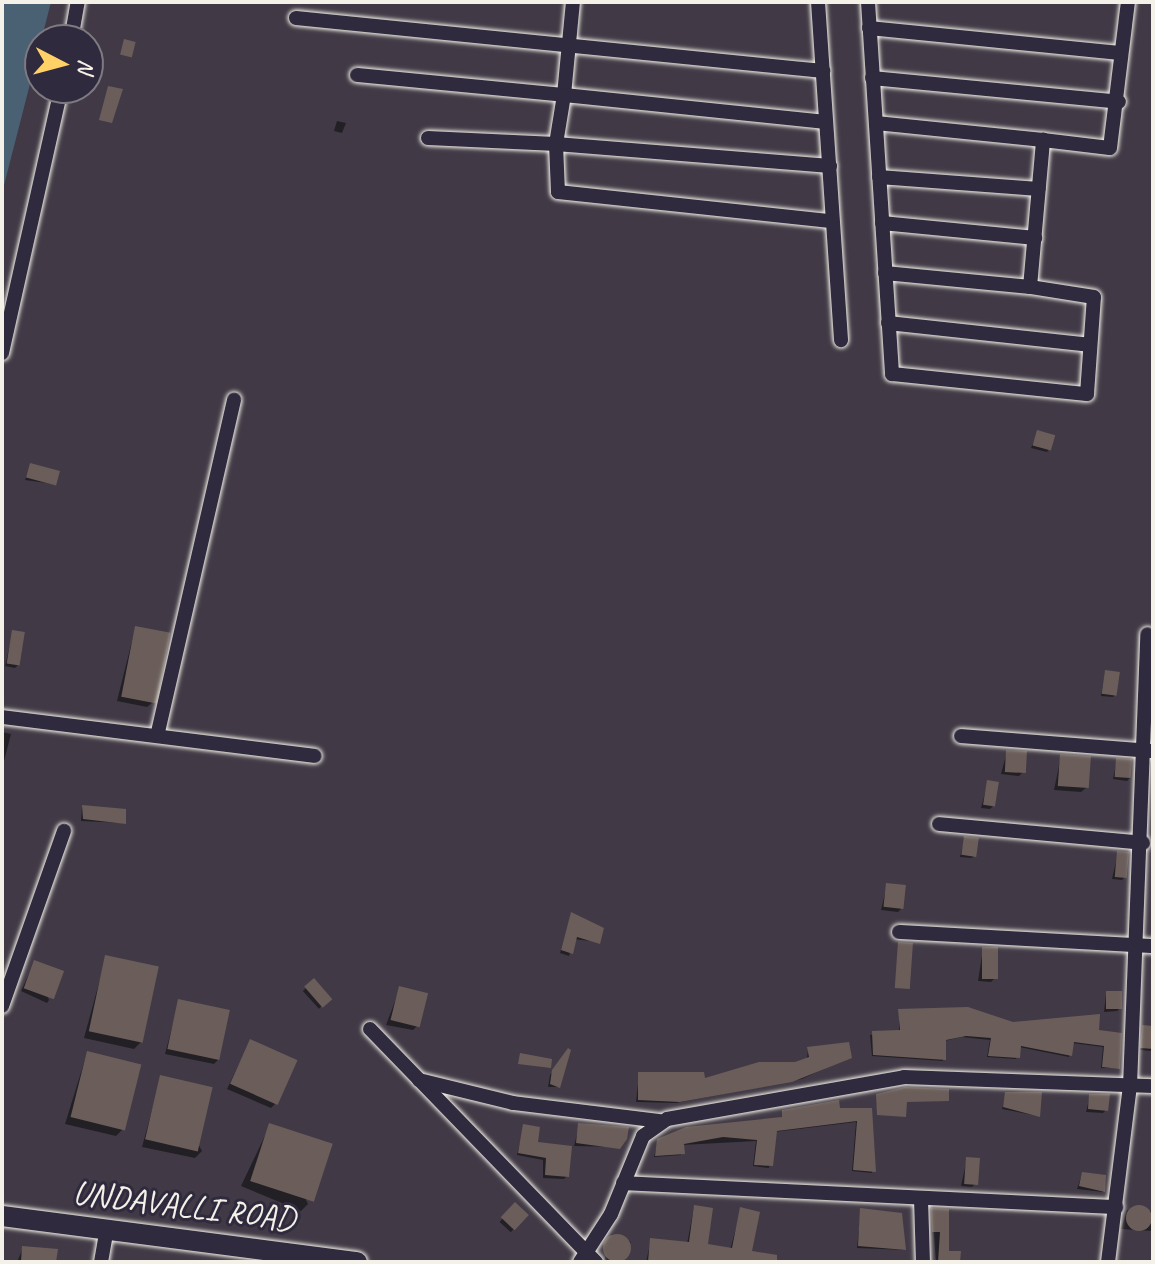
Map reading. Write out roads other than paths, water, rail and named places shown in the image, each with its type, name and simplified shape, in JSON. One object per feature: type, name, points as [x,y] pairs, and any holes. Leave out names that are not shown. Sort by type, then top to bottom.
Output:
[{"type":"main road","name":"UNDAVALLI ROAD","points":[[2,1216],[357,1262]]},
{"type":"street","points":[[74,24],[78,2]]},
{"type":"street","points":[[573,2],[556,144],[558,192],[830,221]]},
{"type":"street","points":[[818,2],[830,166],[830,221],[841,340]]},
{"type":"street","points":[[868,2],[872,78],[876,123],[879,177],[888,323],[892,374],[1087,394],[1094,297],[1030,287],[885,273]]},
{"type":"street","points":[[876,123],[1110,148],[1119,102],[1120,53],[1128,2]]},
{"type":"street","points":[[296,18],[823,71]]},
{"type":"street","points":[[869,28],[1120,53]]},
{"type":"street","points":[[357,75],[826,122]]},
{"type":"street","points":[[872,78],[1119,102]]},
{"type":"street","points":[[2,353],[57,104]]},
{"type":"street","points":[[428,138],[556,144],[830,166]]},
{"type":"street","points":[[1030,287],[1043,140]]},
{"type":"street","points":[[879,177],[1039,189]]},
{"type":"street","points":[[882,223],[1035,238]]},
{"type":"street","points":[[888,323],[1089,345]]},
{"type":"street","points":[[158,732],[234,400]]},
{"type":"street","points":[[1108,1262],[1130,1086],[1150,751],[1147,634]]},
{"type":"street","points":[[2,717],[158,732],[315,756]]},
{"type":"street","points":[[961,736],[1150,751]]},
{"type":"street","points":[[939,824],[1143,843]]},
{"type":"street","points":[[2,1006],[64,831]]},
{"type":"street","points":[[899,932],[1153,946]]},
{"type":"street","points":[[370,1029],[587,1259],[643,1136],[660,1121]]},
{"type":"street","points":[[419,1080],[513,1103],[660,1121],[904,1077],[1153,1086]]},
{"type":"street","points":[[623,1183],[1116,1207]]},
{"type":"street","points":[[921,1199],[923,1262]]},
{"type":"street","points":[[101,1262],[107,1229]]},
{"type":"water","points":[[2,2],[51,2],[45,24],[24,24],[25,104],[2,193]]}]
